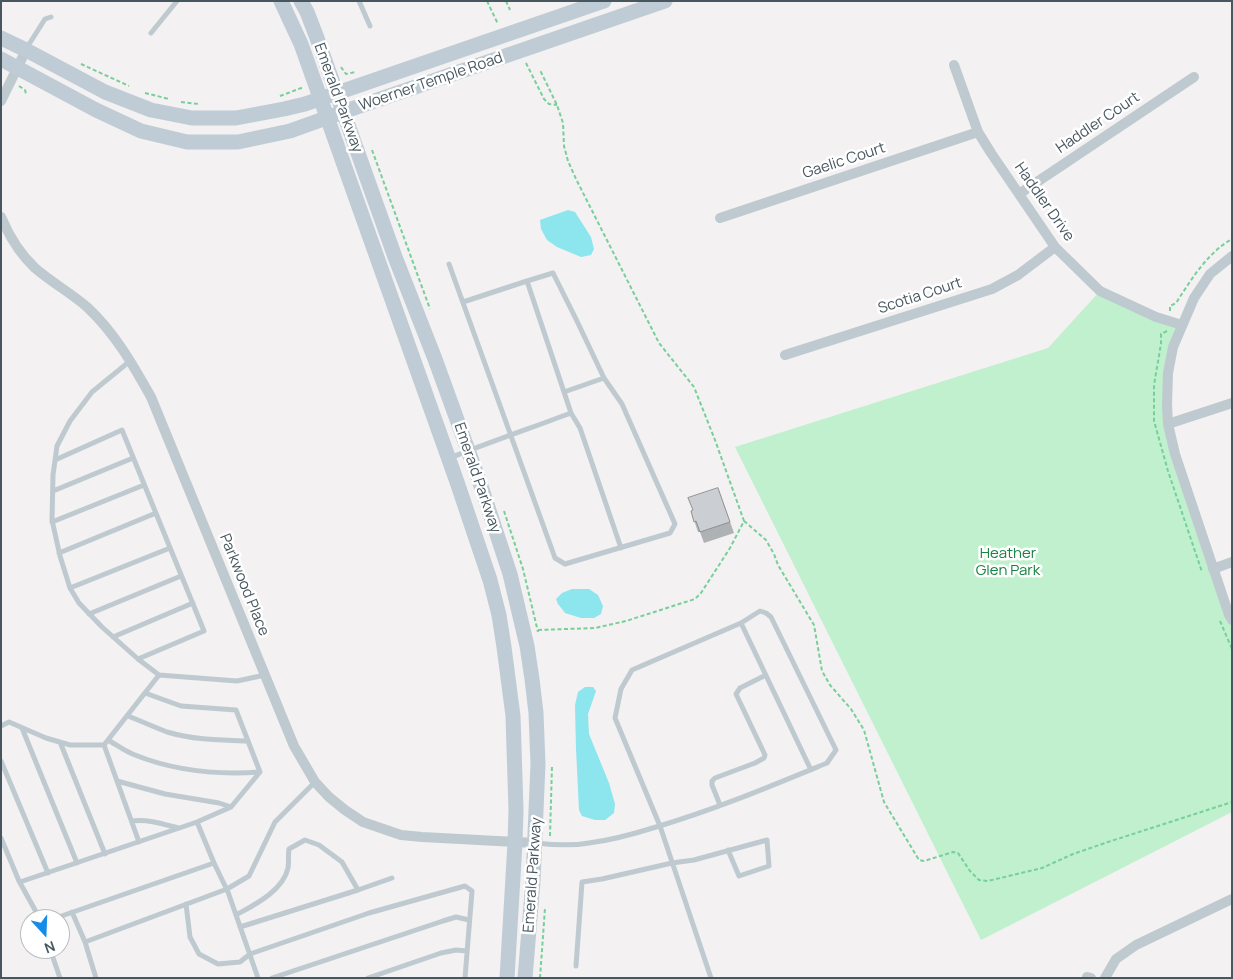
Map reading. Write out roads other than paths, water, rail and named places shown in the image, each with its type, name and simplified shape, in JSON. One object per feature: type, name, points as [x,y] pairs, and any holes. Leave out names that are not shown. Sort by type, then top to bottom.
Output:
[{"type":"main road","name":"Emerald Parkway","points":[[281,1],[301,44],[321,99],[448,458],[490,580],[499,615],[513,716],[516,810],[516,843],[508,978]]},
{"type":"main road","name":"Emerald Parkway","points":[[301,1],[317,38],[395,257],[468,451],[510,574],[527,646],[536,713],[538,764],[535,843],[525,978]]},
{"type":"main road","name":"Woerner Temple Road","points":[[1,38],[105,92],[151,110],[192,118],[236,118],[284,109],[321,99],[604,1]]},
{"type":"main road","name":"Woerner Temple Road","points":[[1,59],[141,132],[187,142],[238,142],[290,131],[628,7],[665,1]]},
{"type":"street","points":[[1,101],[26,50]]},
{"type":"street","name":"Haddler Drive","points":[[954,65],[978,132],[1055,247],[1100,291],[1156,317],[1182,325]]},
{"type":"street","name":"Haddler Court","points":[[1019,194],[1194,77]]},
{"type":"street","name":"Gaelic Court","points":[[720,218],[978,132]]},
{"type":"street","name":"Parkwood Place","points":[[1,218],[17,247],[35,268],[87,307],[112,333],[131,360],[151,397],[294,746],[315,782],[345,810],[363,822],[382,829],[422,837],[535,843]]},
{"type":"street","name":"Scotia Court","points":[[785,355],[992,288],[1018,275],[1055,247]]},
{"type":"street","points":[[1232,256],[1210,274],[1194,298],[1182,325],[1173,347],[1168,373],[1167,405],[1168,424],[1175,454],[1232,620]]},
{"type":"street","points":[[1168,424],[1232,403]]},
{"type":"street","points":[[1213,568],[1232,562]]},
{"type":"street","points":[[1105,978],[1116,959],[1136,946],[1232,899]]},
{"type":"lane","points":[[151,33],[177,1]]},
{"type":"lane","points":[[359,1],[370,26]]},
{"type":"lane","points":[[26,50],[45,19],[51,17]]},
{"type":"lane","points":[[449,264],[555,558],[565,564],[670,533],[675,524],[622,404],[604,378],[553,273],[463,302]]},
{"type":"lane","points":[[527,281],[571,414],[580,428],[621,548]]},
{"type":"lane","points":[[131,360],[92,392],[70,421],[57,446],[52,522],[70,588],[79,603],[89,614],[113,637],[159,675],[237,681],[265,675]]},
{"type":"lane","points":[[564,392],[604,378]]},
{"type":"lane","points":[[448,458],[571,414]]},
{"type":"lane","points":[[55,460],[122,430],[204,631],[138,658]]},
{"type":"lane","points":[[53,491],[133,458]]},
{"type":"lane","points":[[52,522],[144,486]]},
{"type":"lane","points":[[59,552],[156,513]]},
{"type":"lane","points":[[70,588],[170,548]]},
{"type":"lane","points":[[89,614],[181,576]]},
{"type":"lane","points":[[113,637],[192,603]]},
{"type":"lane","points":[[535,843],[588,844],[626,836],[660,826],[690,817],[827,763],[836,750],[771,617],[766,613],[760,611],[741,623],[632,670],[621,689],[615,718],[660,826],[711,978]]},
{"type":"lane","points":[[741,623],[811,770]]},
{"type":"lane","points":[[106,742],[159,675]]},
{"type":"lane","points":[[720,805],[712,781],[715,778],[764,758],[765,755],[736,694],[740,688],[766,675]]},
{"type":"lane","points":[[145,693],[181,706],[236,710],[260,772]]},
{"type":"lane","points":[[128,716],[168,732],[189,737],[248,741]]},
{"type":"lane","points":[[1,726],[10,722],[46,738],[70,745],[106,742],[134,755],[177,768],[235,774],[260,772]]},
{"type":"lane","points":[[22,728],[77,863]]},
{"type":"lane","points":[[60,742],[105,854]]},
{"type":"lane","points":[[106,742],[117,781],[139,842]]},
{"type":"lane","points":[[1,761],[48,873]]},
{"type":"lane","points":[[20,882],[197,822],[231,807],[260,772]]},
{"type":"lane","points":[[117,781],[165,794],[219,803],[231,807]]},
{"type":"lane","points":[[85,942],[227,889],[249,876],[274,822],[315,782]]},
{"type":"lane","points":[[132,821],[153,821],[179,828]]},
{"type":"lane","points":[[197,822],[227,889],[258,978]]},
{"type":"lane","points":[[1,838],[20,882],[35,909]]},
{"type":"lane","points":[[236,915],[256,904],[278,888],[288,870],[289,848],[305,840],[319,845],[342,862],[358,890]]},
{"type":"lane","points":[[576,966],[582,882],[694,860],[728,850],[767,840],[770,866],[739,876],[728,850]]},
{"type":"lane","points":[[96,978],[85,942],[72,912],[214,863]]},
{"type":"lane","points":[[240,927],[392,878]]},
{"type":"lane","points":[[186,904],[190,937],[199,954],[218,964],[240,962],[250,954],[369,913],[465,886],[472,891],[465,978]]},
{"type":"lane","points":[[272,978],[444,920],[456,917],[470,920]]},
{"type":"lane","points":[[368,978],[441,953],[456,950],[467,951]]},
{"type":"lane","points":[[53,959],[60,978]]},
{"type":"water","points":[[568,210],[575,212],[591,237],[594,249],[591,255],[581,257],[557,247],[547,240],[541,229],[540,220]]},
{"type":"water","points":[[572,589],[589,589],[598,595],[603,606],[601,614],[594,618],[581,618],[565,613],[556,599],[562,593]]},
{"type":"water","points":[[585,687],[593,687],[596,691],[588,714],[589,734],[609,783],[615,804],[614,813],[605,820],[595,820],[582,816],[579,810],[575,705],[578,692]]},
{"type":"park label","name":"Heather Glen Park","points":[[1008,562]]}]
